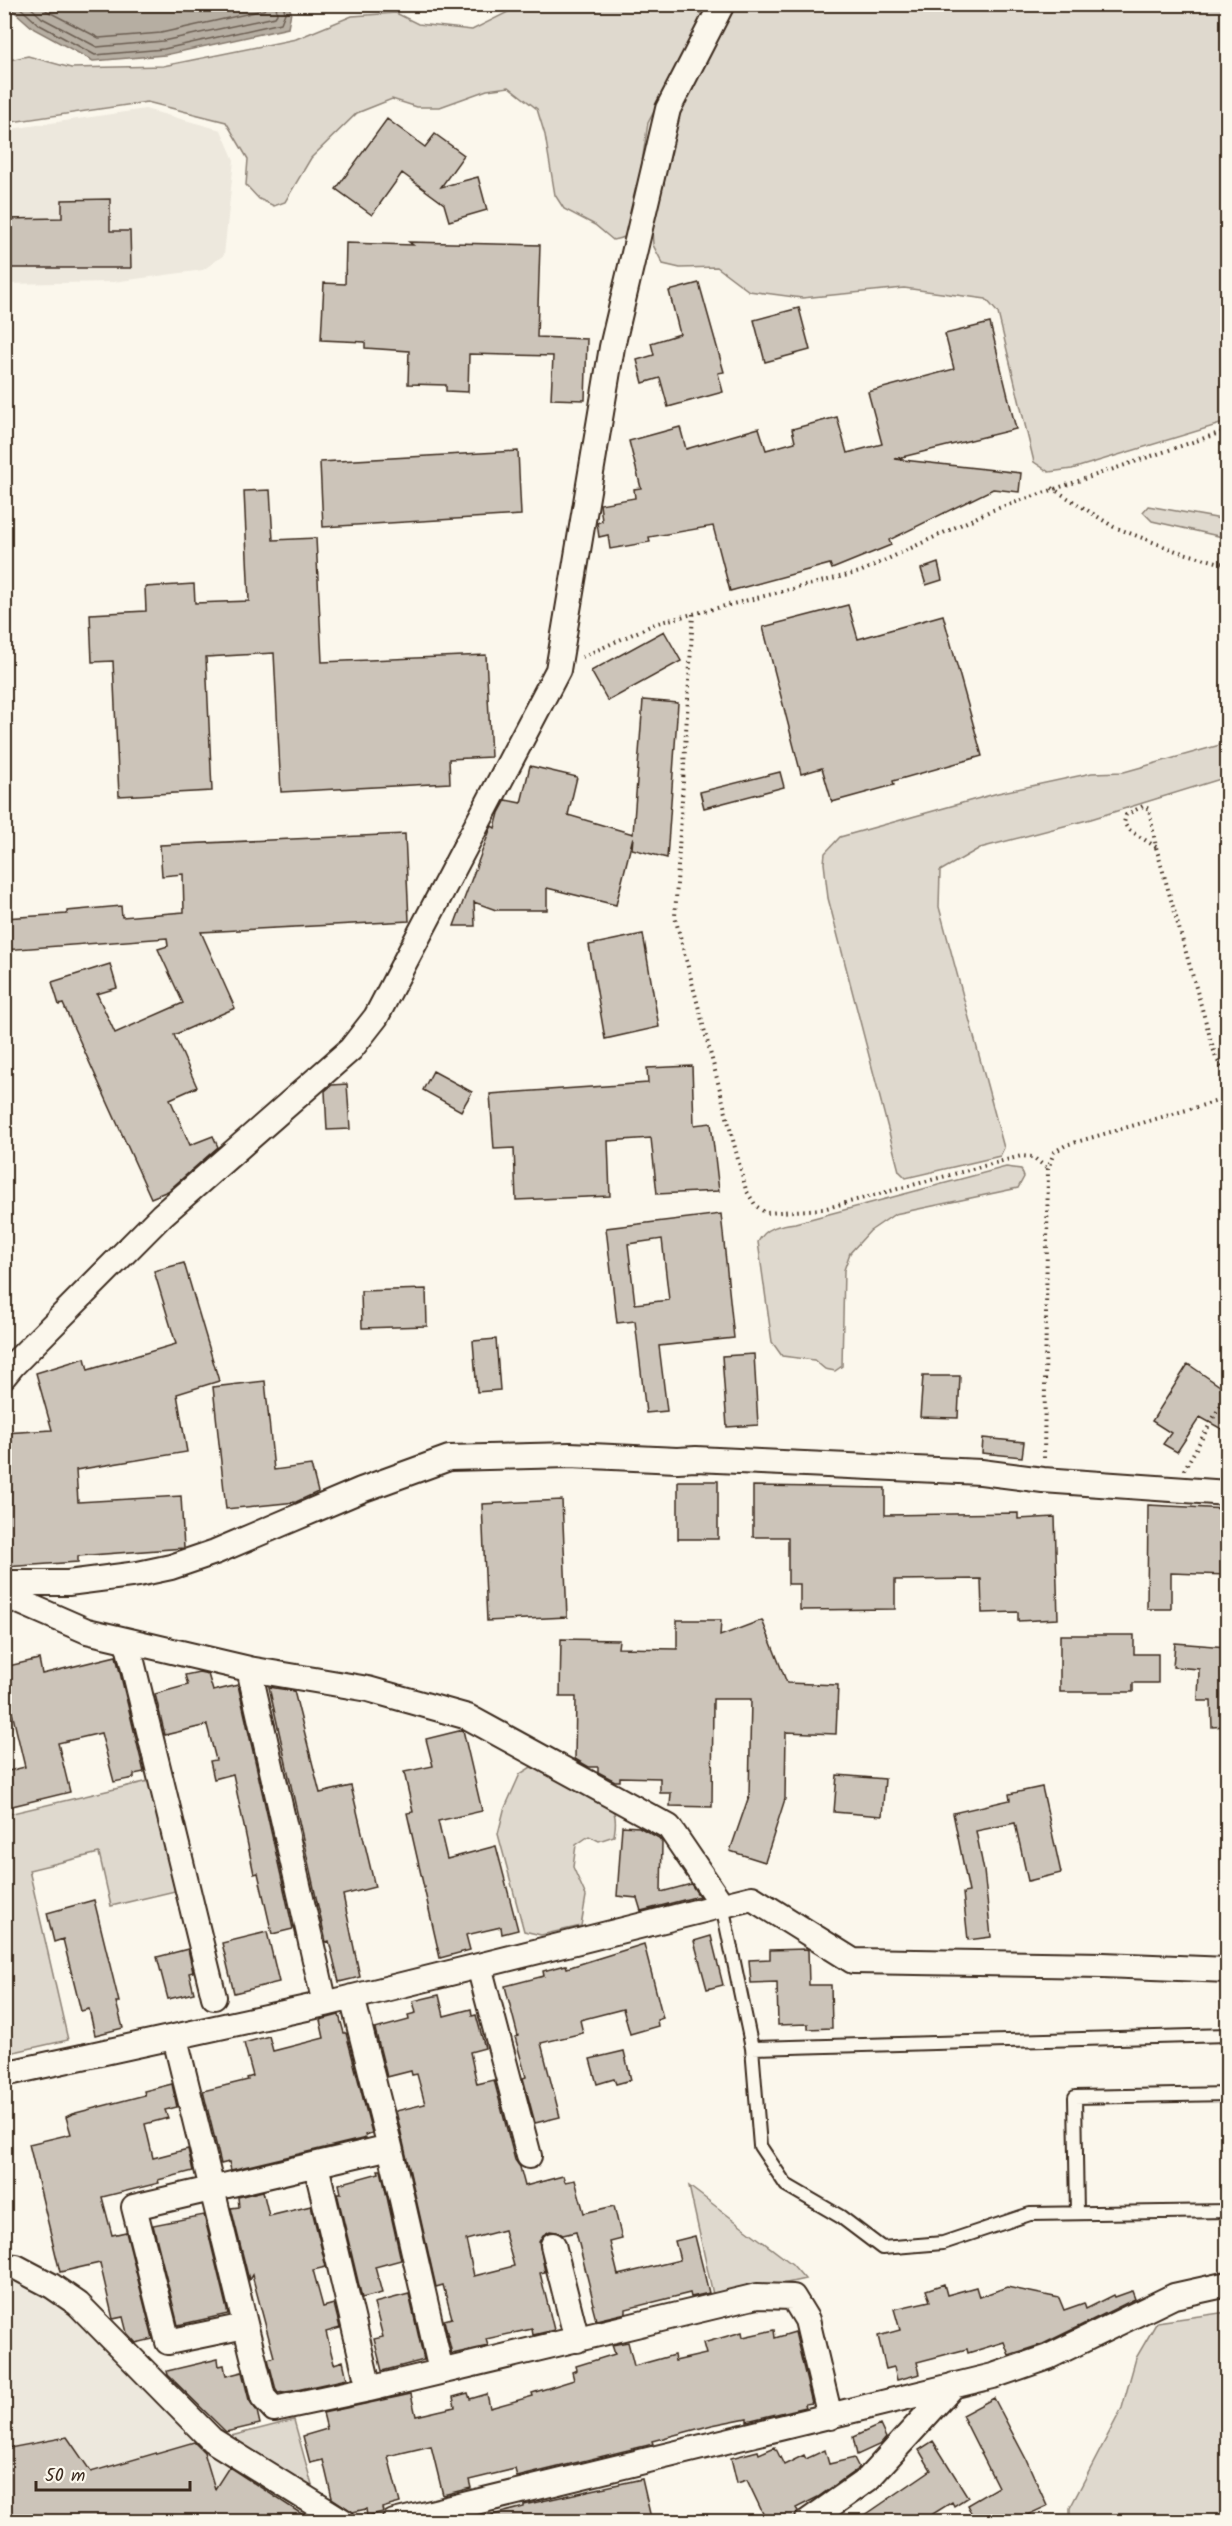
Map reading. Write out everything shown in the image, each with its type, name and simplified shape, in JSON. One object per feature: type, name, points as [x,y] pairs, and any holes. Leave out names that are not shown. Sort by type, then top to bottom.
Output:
[{"type":"street","points":[[4,1376],[162,1215],[351,1049],[376,1017],[558,669],[612,347],[668,109],[722,4]]},
{"type":"street","points":[[722,1905],[669,1827],[468,1717],[368,1689],[249,1669],[77,1627],[9,1597],[4,1586],[68,1583],[138,1574],[171,1567],[215,1552],[361,1490],[449,1458],[570,1455],[696,1459],[981,1472],[1043,1480],[1227,1492]]},
{"type":"street","points":[[127,1641],[214,1997]]},
{"type":"street","points":[[249,1669],[325,2004]]},
{"type":"street","points":[[4,2074],[325,2004],[752,1898],[853,1961],[1103,1965],[1227,1970]]},
{"type":"street","points":[[479,1966],[529,2156]]},
{"type":"street","points":[[352,1997],[390,2147],[441,2371]]},
{"type":"street","points":[[175,2038],[263,2397],[273,2409],[369,2389],[757,2296],[793,2296],[807,2320],[830,2417]]},
{"type":"street","points":[[245,2326],[168,2342],[134,2207],[390,2147]]},
{"type":"street","points":[[316,2165],[369,2389]]},
{"type":"street","points":[[553,2245],[577,2340]]},
{"type":"street","points":[[4,2266],[16,2267],[52,2286],[78,2304],[212,2440],[345,2522]]},
{"type":"street","points":[[394,2522],[993,2376],[1048,2357],[1174,2296],[1227,2284]]},
{"type":"street","points":[[807,2522],[868,2480],[954,2385]]},
{"type":"lane","points":[[722,1905],[752,2048],[760,2146],[786,2185],[841,2217],[882,2248],[943,2243],[1030,2214],[1227,2211]]},
{"type":"lane","points":[[752,2048],[1227,2035]]},
{"type":"lane","points":[[1077,2213],[1075,2097],[1227,2094]]},
{"type":"path","points":[[558,669],[657,623],[860,572],[990,511],[1227,430]]},
{"type":"path","points":[[1052,488],[1114,527],[1176,551],[1227,565]]},
{"type":"path","points":[[693,614],[675,917],[746,1190],[756,1206],[766,1213],[823,1209],[1021,1156],[1033,1157],[1048,1169]]},
{"type":"path","points":[[1156,847],[1128,829],[1124,823],[1125,815],[1143,806],[1149,809],[1156,847],[1215,1058],[1227,1077]]},
{"type":"path","points":[[1043,1480],[1048,1169],[1054,1152],[1066,1145],[1227,1098]]},
{"type":"path","points":[[1173,1490],[1227,1392]]},
{"type":"shaded area","points":[[522,5],[691,5],[696,7],[703,18],[648,123],[635,208],[625,237],[613,240],[595,225],[564,209],[555,195],[545,135],[537,109],[509,87],[487,90],[440,107],[417,107],[392,99],[357,113],[311,158],[285,202],[274,206],[259,199],[246,185],[248,159],[226,122],[147,102],[5,123],[4,61],[28,56],[71,68],[163,66],[296,39],[352,16],[396,13],[418,24],[472,30]]},
{"type":"shaded area","points":[[731,5],[1227,5],[1227,422],[1072,469],[1049,472],[1034,462],[998,313],[986,299],[904,288],[802,298],[749,291],[717,267],[680,268],[663,264],[653,245],[651,211],[675,110]]},
{"type":"shaded area","points":[[145,109],[221,130],[234,160],[224,255],[203,270],[113,282],[5,284],[4,130]]},
{"type":"shaded area","points":[[1148,506],[1227,520],[1227,538],[1152,521],[1143,512]]},
{"type":"shaded area","points":[[1227,743],[1227,777],[1091,819],[980,848],[940,871],[939,907],[1004,1148],[1000,1156],[906,1178],[899,1171],[828,898],[825,853],[840,837],[998,793],[1092,773],[1124,772]]},
{"type":"shaded area","points":[[1006,1167],[1021,1169],[1024,1177],[1018,1188],[895,1214],[870,1231],[850,1253],[844,1270],[842,1366],[835,1371],[825,1369],[814,1360],[782,1356],[772,1342],[758,1242],[765,1233],[779,1226]]},
{"type":"shaded area","points":[[531,1767],[577,1786],[600,1799],[614,1813],[616,1822],[614,1836],[599,1841],[589,1836],[576,1845],[573,1867],[586,1896],[581,1926],[541,1935],[524,1931],[498,1834],[504,1810],[520,1774]]},
{"type":"shaded area","points":[[149,1781],[175,1891],[111,1906],[99,1853],[29,1870],[68,2040],[5,2054],[4,1815]]},
{"type":"shaded area","points":[[689,2186],[792,2264],[805,2279],[714,2299]]},
{"type":"shaded area","points":[[4,2276],[25,2280],[64,2303],[139,2378],[331,2521],[5,2521]]},
{"type":"shaded area","points":[[1227,2312],[1227,2521],[1070,2521],[1070,2508],[1122,2408],[1136,2358],[1157,2322]]},
{"type":"shaded area","points":[[294,2420],[316,2500],[219,2439]]},
{"type":"water","points":[[288,4],[291,12],[288,28],[165,55],[93,61],[34,29],[7,5]]},
{"type":"building","points":[[387,119],[425,147],[435,134],[464,155],[441,187],[478,177],[487,210],[449,221],[444,204],[402,173],[372,215],[336,189]]},
{"type":"building","points":[[110,199],[110,231],[130,231],[131,268],[4,268],[4,219],[62,218],[62,200]]},
{"type":"building","points":[[409,242],[540,245],[537,337],[587,339],[585,400],[551,399],[553,356],[469,354],[468,392],[446,391],[446,385],[408,384],[409,351],[365,348],[365,342],[321,340],[324,283],[345,284],[346,243],[413,245]]},
{"type":"building","points":[[699,283],[724,372],[718,373],[723,392],[668,407],[660,378],[643,383],[637,360],[654,355],[651,343],[680,334],[669,291]]},
{"type":"building","points":[[799,308],[810,350],[765,362],[754,320]]},
{"type":"building","points":[[990,323],[1016,429],[894,459],[1021,473],[1019,492],[993,489],[889,540],[891,545],[832,569],[830,564],[730,591],[713,526],[649,537],[650,542],[610,549],[608,535],[599,537],[597,523],[602,521],[600,504],[635,498],[634,489],[641,488],[629,441],[680,427],[686,449],[759,428],[766,450],[795,442],[792,429],[837,417],[847,453],[882,444],[868,392],[954,369],[945,334]]},
{"type":"building","points":[[518,451],[521,515],[323,527],[320,462]]},
{"type":"building","points":[[270,490],[273,540],[316,538],[322,662],[486,655],[491,757],[449,759],[450,783],[281,792],[274,653],[206,657],[212,791],[119,796],[113,661],[92,662],[90,614],[146,611],[145,587],[194,584],[195,603],[249,601],[244,491]]},
{"type":"building","points":[[938,563],[942,580],[926,585],[921,569]]},
{"type":"building","points":[[848,605],[858,639],[943,615],[982,756],[893,781],[894,785],[832,802],[822,768],[801,774],[763,627]]},
{"type":"building","points":[[664,631],[681,661],[608,701],[591,671]]},
{"type":"building","points":[[643,700],[678,703],[667,858],[632,849],[633,837],[616,905],[547,888],[547,910],[496,910],[474,902],[475,926],[454,926],[490,830],[492,826],[495,828],[506,800],[521,803],[530,766],[577,777],[568,815],[633,834]]},
{"type":"building","points":[[780,772],[784,787],[704,808],[700,792]]},
{"type":"building","points":[[405,834],[409,921],[201,932],[235,1008],[174,1035],[197,1087],[170,1099],[190,1145],[213,1136],[218,1147],[168,1191],[151,1198],[63,1004],[59,1005],[52,982],[110,964],[117,988],[97,994],[115,1033],[183,1003],[158,949],[168,946],[167,938],[4,950],[4,918],[67,914],[67,911],[121,906],[122,917],[184,912],[183,874],[162,876],[160,845]]},
{"type":"building","points":[[643,934],[659,1027],[605,1039],[589,945]]},
{"type":"building","points":[[692,1066],[694,1125],[711,1123],[719,1191],[657,1194],[651,1138],[608,1141],[610,1196],[516,1200],[514,1148],[494,1149],[490,1094],[648,1083],[647,1068]]},
{"type":"building","points":[[433,1071],[472,1092],[461,1111],[423,1090]]},
{"type":"building","points":[[347,1084],[350,1129],[327,1130],[325,1091],[332,1085]]},
{"type":"building","points":[[721,1214],[734,1338],[659,1346],[667,1411],[646,1413],[635,1321],[617,1323],[606,1228]],"holes":[[[662,1239],[669,1300],[635,1304],[628,1244]]]},
{"type":"building","points":[[184,1263],[219,1381],[177,1394],[187,1452],[76,1470],[78,1502],[181,1496],[184,1548],[78,1556],[78,1562],[4,1567],[4,1433],[52,1430],[36,1373],[85,1358],[88,1370],[176,1344],[154,1271]]},
{"type":"building","points":[[426,1289],[427,1326],[362,1328],[361,1291]]},
{"type":"building","points":[[496,1339],[500,1390],[477,1392],[473,1341]]},
{"type":"building","points":[[754,1354],[758,1425],[727,1427],[722,1356]]},
{"type":"building","points":[[1188,1364],[1227,1391],[1227,1432],[1200,1417],[1177,1452],[1163,1444],[1171,1433],[1152,1421]]},
{"type":"building","points":[[923,1376],[960,1376],[958,1418],[920,1417]]},
{"type":"building","points":[[265,1381],[274,1470],[311,1465],[318,1492],[296,1502],[226,1509],[213,1387]]},
{"type":"building","points":[[983,1438],[1024,1442],[1022,1457],[982,1453]]},
{"type":"building","points":[[678,1481],[718,1481],[718,1539],[678,1539]]},
{"type":"building","points":[[753,1486],[885,1488],[885,1515],[1018,1513],[1018,1519],[1055,1517],[1058,1619],[1018,1621],[1018,1612],[982,1613],[981,1579],[895,1580],[895,1609],[800,1610],[800,1584],[788,1584],[788,1537],[753,1537]]},
{"type":"building","points":[[562,1500],[567,1617],[487,1621],[482,1504]]},
{"type":"building","points":[[1148,1505],[1227,1509],[1227,1575],[1171,1573],[1171,1609],[1147,1609]]},
{"type":"building","points":[[677,1620],[721,1620],[720,1636],[762,1620],[787,1683],[838,1685],[836,1734],[786,1732],[785,1799],[765,1862],[730,1851],[749,1796],[751,1699],[713,1699],[712,1807],[670,1806],[671,1793],[660,1793],[660,1778],[620,1777],[620,1781],[615,1781],[598,1772],[598,1767],[589,1767],[575,1759],[576,1697],[560,1697],[561,1639],[619,1640],[618,1648],[677,1649]]},
{"type":"building","points":[[1060,1635],[1134,1635],[1134,1654],[1158,1654],[1158,1683],[1133,1683],[1133,1692],[1060,1692]]},
{"type":"building","points":[[1175,1643],[1227,1647],[1227,1726],[1212,1727],[1211,1701],[1198,1701],[1199,1669],[1173,1667]]},
{"type":"building","points":[[116,1656],[144,1772],[134,1774],[134,1778],[114,1782],[101,1733],[58,1743],[70,1792],[4,1808],[4,1772],[25,1767],[11,1708],[4,1709],[4,1667],[39,1659],[42,1674]]},
{"type":"building","points":[[199,1672],[208,1674],[213,1691],[238,1685],[293,1929],[272,1934],[258,1873],[254,1874],[233,1774],[214,1779],[210,1761],[216,1760],[207,1725],[165,1735],[155,1694],[188,1685],[185,1675]]},
{"type":"building","points":[[269,1687],[294,1691],[320,1793],[351,1786],[375,1887],[343,1895],[360,1977],[339,1982],[329,1941],[326,1942]]},
{"type":"building","points":[[463,1730],[482,1811],[438,1821],[447,1859],[496,1846],[518,1930],[502,1934],[501,1927],[466,1935],[470,1950],[440,1958],[407,1813],[413,1812],[404,1772],[433,1766],[426,1739]]},
{"type":"building","points":[[837,1775],[885,1779],[882,1816],[834,1812]]},
{"type":"building","points":[[1042,1787],[1061,1873],[1028,1881],[1015,1823],[976,1831],[984,1871],[991,1937],[968,1940],[963,1893],[969,1892],[953,1813],[1010,1800],[1009,1794]]},
{"type":"building","points":[[622,1826],[639,1827],[662,1842],[661,1892],[691,1884],[699,1896],[641,1911],[637,1898],[617,1896]]},
{"type":"building","points":[[94,1900],[119,2002],[116,2002],[123,2028],[95,2035],[89,2009],[81,2011],[63,1939],[54,1942],[47,1913]]},
{"type":"building","points":[[267,1932],[279,1982],[234,1993],[222,1943]]},
{"type":"building","points":[[711,1936],[723,1985],[707,1989],[694,1941]]},
{"type":"building","points":[[644,1944],[663,2018],[657,2020],[658,2026],[630,2034],[623,2009],[580,2020],[583,2033],[541,2043],[560,2117],[535,2123],[523,2078],[526,2077],[515,2037],[518,2036],[505,1986],[544,1976],[543,1971],[566,1965],[567,1968]]},
{"type":"building","points":[[188,1949],[193,1972],[189,1973],[194,1993],[168,1999],[157,1957]]},
{"type":"building","points":[[770,1950],[808,1950],[809,1985],[831,1985],[832,2028],[808,2029],[808,2024],[778,2025],[777,1982],[751,1983],[749,1960],[770,1959]]},
{"type":"building","points":[[439,1995],[444,2016],[471,2009],[472,2016],[476,2015],[485,2048],[470,2052],[477,2084],[494,2080],[515,2160],[520,2167],[525,2186],[563,2176],[565,2182],[575,2180],[584,2213],[614,2206],[622,2239],[610,2242],[618,2275],[680,2260],[675,2241],[695,2236],[709,2293],[691,2297],[690,2293],[626,2309],[626,2313],[596,2320],[576,2232],[563,2235],[550,2231],[543,2235],[539,2242],[545,2272],[540,2273],[554,2330],[533,2335],[532,2329],[486,2339],[488,2346],[452,2354],[444,2320],[452,2318],[443,2285],[436,2287],[396,2111],[425,2104],[417,2074],[412,2075],[411,2071],[387,2077],[375,2029],[409,2020],[408,2015],[416,2013],[413,2001]],"holes":[[[504,2230],[514,2266],[474,2276],[466,2240]]]},
{"type":"building","points":[[339,2015],[344,2033],[346,2033],[372,2133],[365,2135],[366,2138],[231,2170],[229,2162],[221,2164],[203,2091],[248,2080],[247,2078],[253,2076],[244,2043],[269,2036],[273,2051],[324,2038],[320,2020]]},
{"type":"building","points":[[624,2051],[631,2080],[616,2084],[614,2079],[597,2084],[590,2059]]},
{"type":"building","points":[[172,2084],[177,2107],[165,2110],[168,2118],[145,2124],[153,2158],[188,2149],[193,2171],[158,2180],[159,2183],[102,2197],[112,2235],[126,2232],[153,2339],[136,2343],[127,2333],[123,2317],[113,2319],[100,2263],[60,2272],[29,2144],[71,2134],[66,2117],[72,2114],[145,2095],[144,2091]]},
{"type":"building","points":[[378,2170],[381,2170],[401,2260],[375,2267],[382,2293],[362,2298],[337,2193],[341,2193],[339,2184],[379,2173]]},
{"type":"building","points":[[263,2191],[269,2216],[311,2206],[326,2267],[313,2270],[323,2307],[334,2304],[340,2328],[326,2332],[334,2364],[343,2361],[347,2379],[292,2391],[278,2393],[276,2390],[268,2359],[274,2357],[252,2275],[249,2280],[231,2208],[239,2207],[238,2197]]},
{"type":"building","points":[[204,2215],[228,2314],[178,2325],[153,2225]]},
{"type":"building","points":[[944,2284],[947,2295],[976,2287],[979,2297],[1007,2287],[1059,2298],[1064,2310],[1084,2303],[1086,2309],[1114,2295],[1115,2297],[1132,2291],[1135,2299],[1043,2344],[1009,2355],[1004,2342],[968,2353],[967,2349],[917,2362],[920,2374],[897,2380],[894,2367],[886,2369],[878,2336],[900,2330],[894,2309],[930,2301],[926,2290]]},
{"type":"building","points":[[409,2294],[424,2360],[382,2371],[374,2339],[383,2337],[374,2303]]},
{"type":"building","points":[[774,2330],[775,2338],[795,2332],[812,2403],[805,2404],[806,2407],[747,2421],[747,2418],[712,2425],[652,2441],[653,2444],[517,2477],[515,2469],[469,2480],[471,2488],[443,2495],[431,2446],[388,2456],[400,2503],[382,2508],[383,2512],[367,2516],[366,2509],[353,2512],[332,2498],[323,2460],[310,2463],[303,2436],[327,2429],[323,2413],[411,2394],[416,2416],[455,2407],[453,2397],[468,2393],[470,2399],[487,2394],[490,2408],[533,2396],[532,2393],[574,2380],[572,2372],[577,2370],[576,2366],[615,2354],[612,2345],[628,2342],[634,2366],[674,2355],[675,2361],[706,2354],[703,2343],[742,2332],[743,2337]]},
{"type":"building","points":[[218,2359],[219,2366],[224,2365],[226,2376],[242,2372],[249,2400],[257,2411],[260,2424],[226,2432],[168,2375],[167,2371]]},
{"type":"building","points":[[994,2398],[1026,2459],[1047,2506],[1023,2517],[1026,2522],[976,2522],[967,2505],[998,2487],[962,2415]]},
{"type":"building","points":[[880,2425],[886,2438],[881,2444],[857,2455],[853,2437]]},
{"type":"building","points":[[67,2437],[91,2472],[194,2442],[204,2452],[215,2489],[229,2467],[314,2522],[4,2522],[4,2449]]},
{"type":"building","points":[[933,2441],[968,2497],[954,2506],[952,2502],[920,2522],[855,2522],[931,2470],[919,2450]]},
{"type":"building","points":[[775,2447],[784,2465],[804,2455],[806,2459],[825,2450],[829,2464],[854,2458],[859,2468],[818,2497],[796,2508],[798,2511],[794,2518],[787,2522],[767,2522],[747,2480],[737,2483],[731,2458],[758,2451],[759,2454]]},
{"type":"building","points":[[642,2479],[651,2518],[637,2522],[492,2522],[492,2515],[524,2507],[524,2505]]}]
